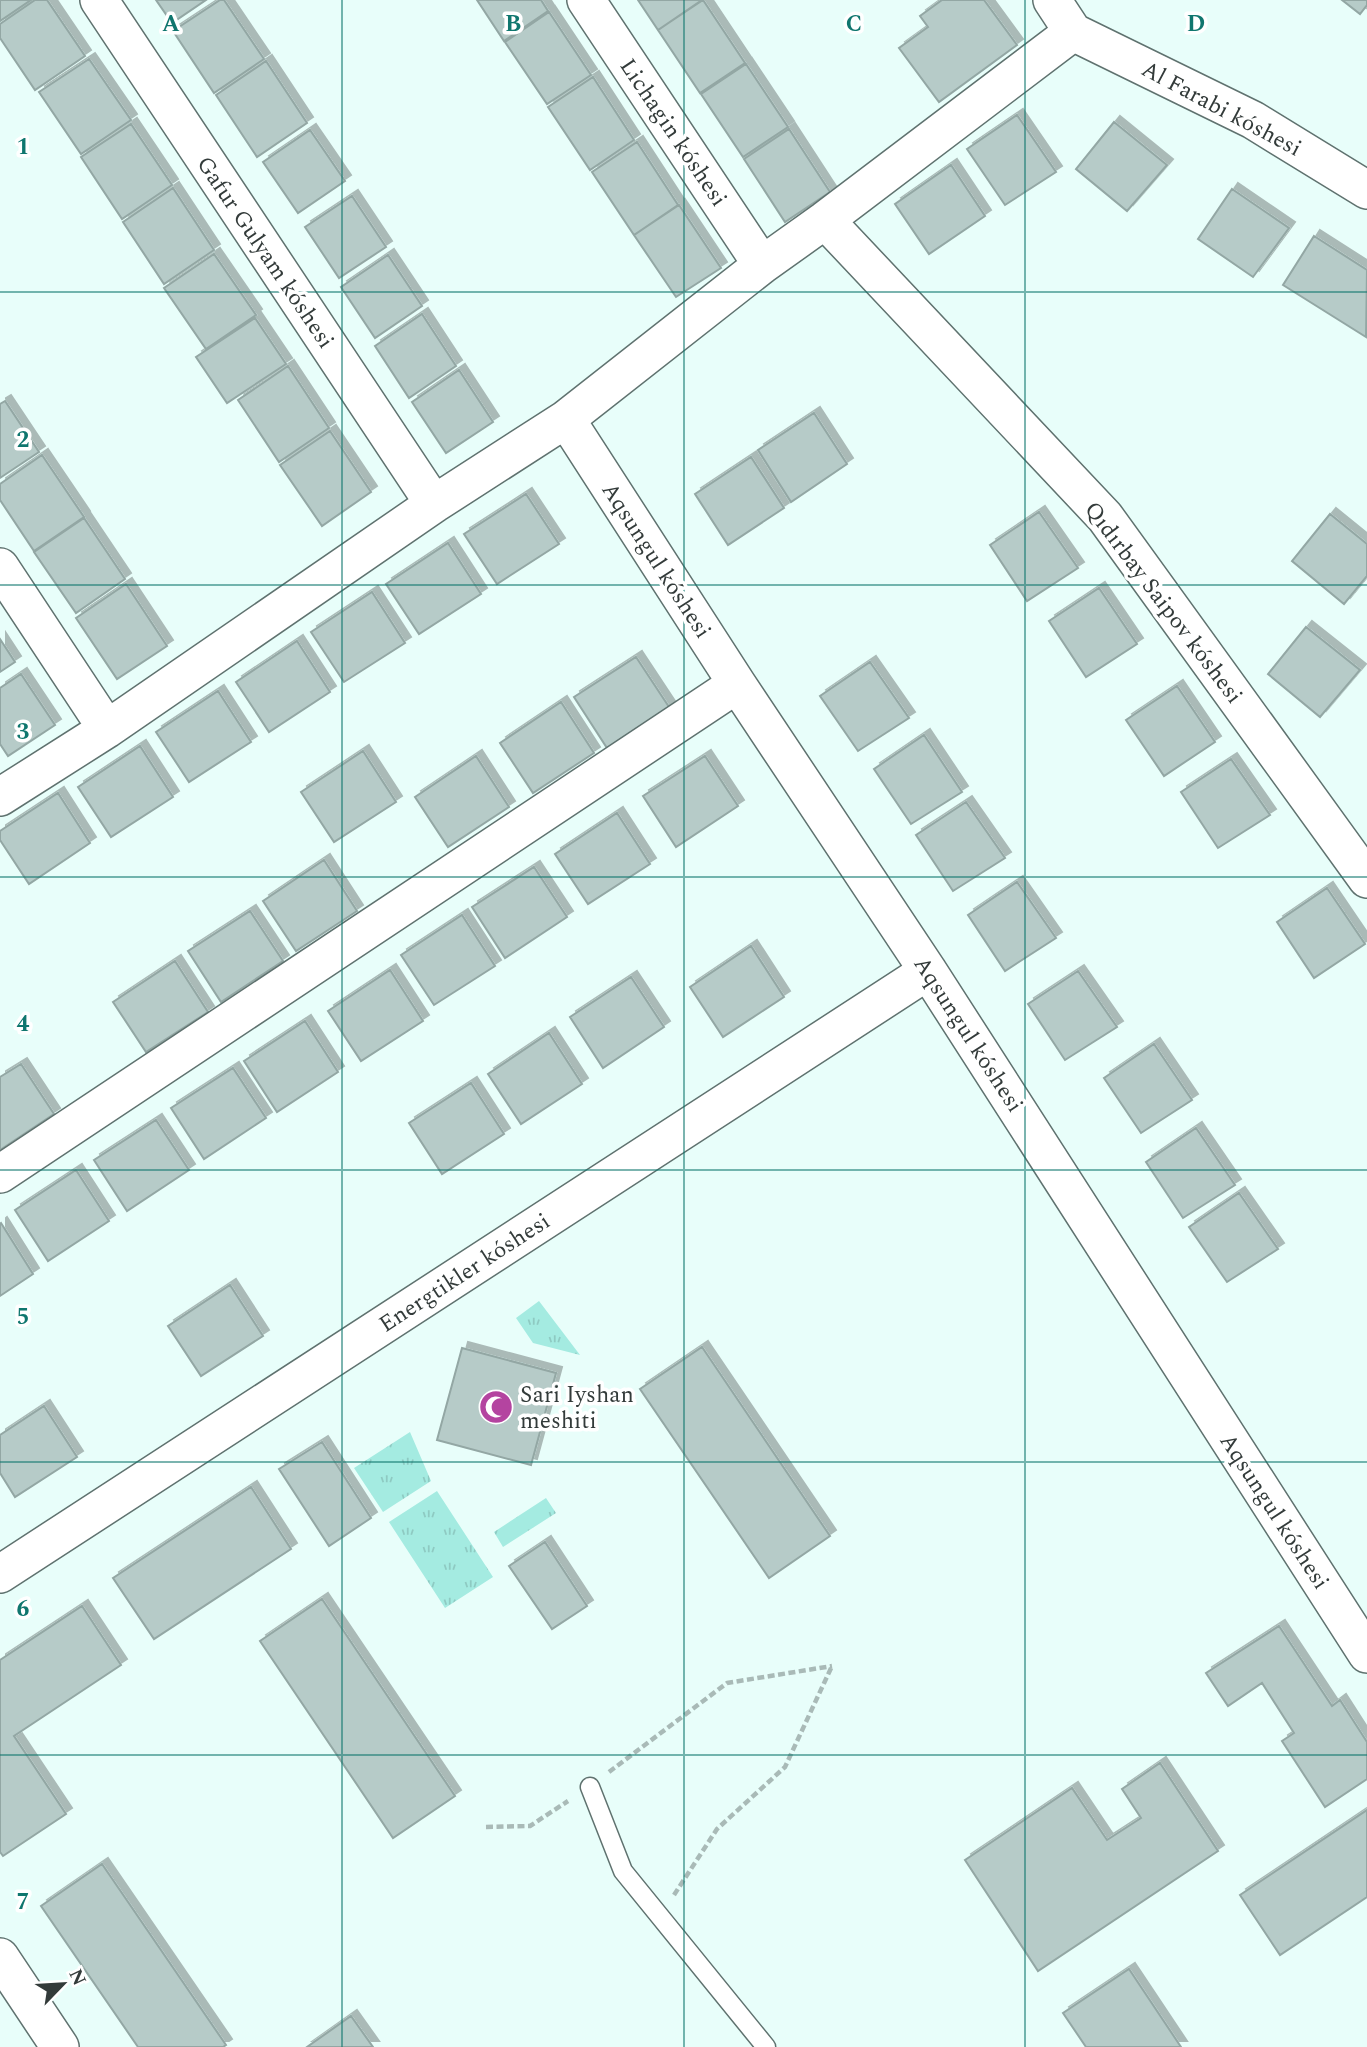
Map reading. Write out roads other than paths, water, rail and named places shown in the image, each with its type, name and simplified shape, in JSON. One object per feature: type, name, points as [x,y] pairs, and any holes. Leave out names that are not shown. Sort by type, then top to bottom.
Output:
[{"type":"street","name":"Gafur Gulyam kóshesi","points":[[99,0],[434,504]]},
{"type":"street","name":"Lichagin kóshesi","points":[[586,0],[762,265]]},
{"type":"street","points":[[0,797],[107,729],[434,504],[566,419],[762,265],[1073,32],[1052,0]]},
{"type":"street","name":"Al Farabi kóshesi","points":[[1073,32],[1253,120],[1367,190]]},
{"type":"street","name":"Qıdırbay Saipov kóshesi","points":[[825,220],[1105,517],[1367,878]]},
{"type":"street","name":"Aqsungul kóshesi","points":[[566,419],[737,684],[928,971],[1367,1653]]},
{"type":"street","points":[[0,567],[107,729]]},
{"type":"street","points":[[0,1174],[737,684]]},
{"type":"street","name":"Energtikler kóshesi","points":[[0,1574],[928,971]]},
{"type":"street","points":[[0,1957],[60,2047]]},
{"type":"lane","points":[[590,1787],[623,1871],[766,2047]]},
{"type":"place","name":"Sari Iyshan meshiti","points":[[496,1407]]}]
